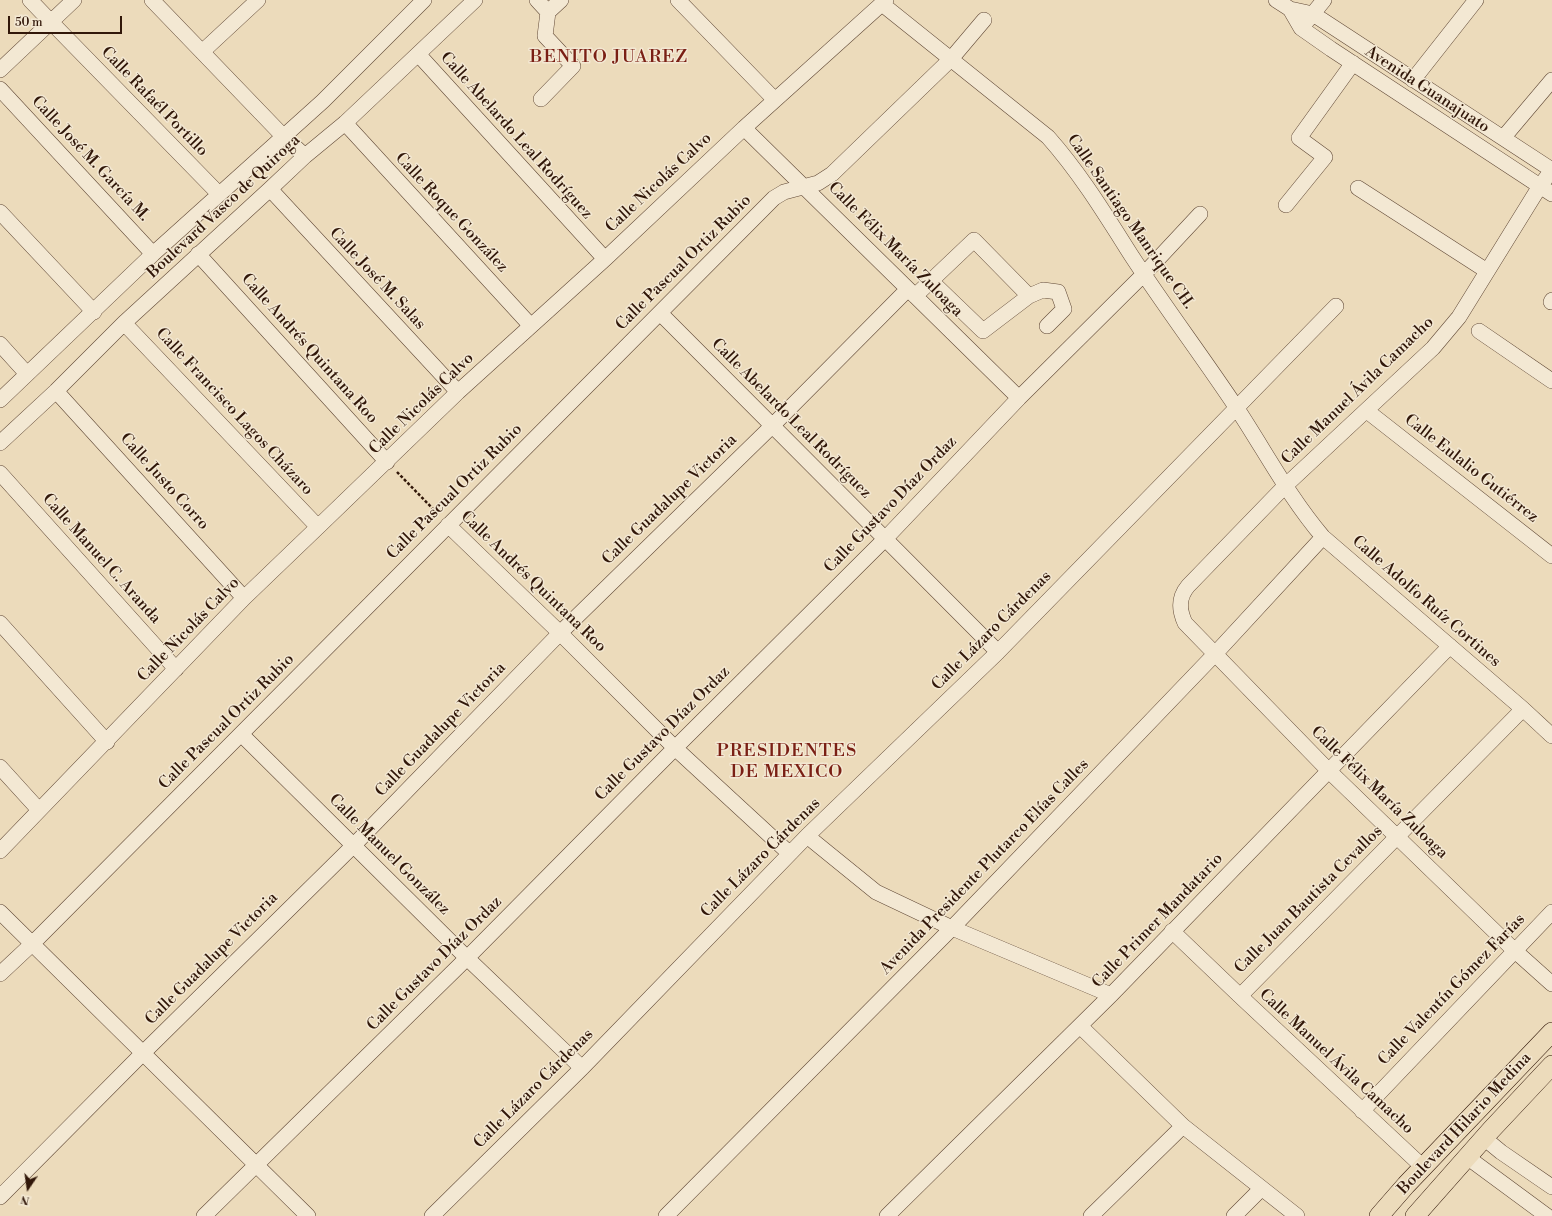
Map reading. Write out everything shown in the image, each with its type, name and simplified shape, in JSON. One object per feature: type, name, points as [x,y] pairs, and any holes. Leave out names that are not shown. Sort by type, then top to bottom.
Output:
[{"type":"main road","name":"Boulevard Hilario Medina","points":[[1379,1216],[1406,1185],[1424,1168],[1552,1032]]},
{"type":"main road","name":"Boulevard Hilario Medina","points":[[1415,1216],[1484,1138],[1552,1065]]},
{"type":"street","name":"Calle Rafaél Portillo","points":[[30,0],[219,194]]},
{"type":"street","points":[[0,70],[74,0]]},
{"type":"street","points":[[152,0],[284,137],[305,156]]},
{"type":"street","points":[[202,52],[258,0]]},
{"type":"street","name":"Boulevard Vasco de Quiroga","points":[[0,400],[94,312],[153,254],[323,102],[424,0]]},
{"type":"street","name":"Boulevard Vasco de Quiroga","points":[[0,444],[124,323],[305,156],[345,123],[475,0]]},
{"type":"street","points":[[537,0],[548,12]]},
{"type":"street","points":[[541,99],[573,66],[545,36],[548,12],[561,0]]},
{"type":"street","points":[[678,0],[775,100]]},
{"type":"street","name":"Avenida Guanajuato","points":[[1276,0],[1290,9],[1312,14],[1552,170]]},
{"type":"street","points":[[1301,28],[1324,0]]},
{"type":"street","points":[[1413,80],[1476,0]]},
{"type":"street","name":"Calle Nicolás Calvo","points":[[0,851],[107,742],[244,598],[458,392],[604,259],[744,128],[884,2]]},
{"type":"street","name":"Calle Santiago Manrique CH.","points":[[884,2],[951,59],[1048,137],[1066,157],[1236,408],[1285,486]]},
{"type":"street","name":"Avenida Guanajuato","points":[[1290,9],[1301,28],[1546,190]]},
{"type":"street","name":"Calle Pascual Ortiz Rubio","points":[[0,974],[32,944],[774,198],[784,192],[818,183],[832,174],[951,59],[984,20]]},
{"type":"street","name":"Calle Abelardo Leal Rodríguez","points":[[418,54],[604,259]]},
{"type":"street","points":[[1286,205],[1325,157],[1299,138],[1353,63]]},
{"type":"street","points":[[1503,138],[1552,80]]},
{"type":"street","name":"Calle José M. García M.","points":[[0,89],[153,254]]},
{"type":"street","name":"Calle Roque González","points":[[345,123],[531,326]]},
{"type":"street","name":"Calle Félix María Zuloaga","points":[[744,128],[1019,398]]},
{"type":"street","name":"Calle Manuel Ávila Camacho","points":[[1185,623],[1180,608],[1184,592],[1285,486],[1433,348],[1459,317],[1487,271],[1546,190],[1552,170]]},
{"type":"street","points":[[1358,188],[1487,271]]},
{"type":"street","name":"Calle José M. Salas","points":[[270,189],[458,392]]},
{"type":"street","points":[[0,212],[94,312]]},
{"type":"street","name":"Calle Gustavo Díaz Ordaz","points":[[204,1216],[258,1165],[468,958],[675,748],[885,539],[1019,398],[1144,274],[1200,214]]},
{"type":"street","name":"Calle Guadalupe Victoria","points":[[0,1197],[144,1052],[353,846],[560,633],[772,426],[912,293],[931,281],[974,240],[1029,296]]},
{"type":"street","name":"Calle Andrés Quintana Roo","points":[[198,254],[387,462]]},
{"type":"street","points":[[931,281],[983,331],[1029,296],[1043,290],[1058,292],[1064,309],[1047,326]]},
{"type":"street","name":"Calle Lázaro Cárdenas","points":[[432,1216],[582,1068],[789,853],[998,652],[1336,306]]},
{"type":"street","name":"Calle Abelardo Leal Rodríguez","points":[[660,313],[998,652]]},
{"type":"street","name":"Calle Francisco Lagos Cházaro","points":[[124,323],[318,527]]},
{"type":"street","points":[[1479,331],[1552,381]]},
{"type":"street","points":[[0,344],[27,374]]},
{"type":"street","name":"Calle Justo Corro","points":[[56,391],[244,598]]},
{"type":"street","name":"Calle Eulalio Gutiérrez","points":[[1367,411],[1552,556]]},
{"type":"street","name":"Calle Manuel C. Aranda","points":[[0,473],[176,669]]},
{"type":"street","name":"Calle Adolfo Ruíz Cortines","points":[[1285,486],[1305,516],[1324,537],[1552,736]]},
{"type":"street","name":"Calle Andrés Quintana Roo","points":[[448,525],[560,633],[675,748],[789,853]]},
{"type":"street","name":"Avenida Presidente Plutarco Elías Calles","points":[[666,1216],[952,928],[1215,654],[1324,537]]},
{"type":"street","points":[[0,623],[107,742]]},
{"type":"street","name":"Calle Félix María Zuloaga","points":[[1185,623],[1329,771],[1514,950],[1552,984]]},
{"type":"street","name":"Calle Primer Mandatario","points":[[887,1216],[1111,995],[1450,646]]},
{"type":"street","name":"Calle Juan Bautista Cevallos","points":[[1240,996],[1522,709]]},
{"type":"street","name":"Calle Manuel González","points":[[241,734],[353,846],[582,1068]]},
{"type":"street","points":[[0,767],[39,810]]},
{"type":"street","points":[[807,836],[876,892],[952,928],[1111,995]]},
{"type":"street","points":[[0,912],[144,1052],[308,1216]]},
{"type":"street","name":"Calle Valentín Gómez Farías","points":[[1362,1111],[1514,950],[1552,912]]},
{"type":"street","name":"Calle Manuel Ávila Camacho","points":[[1172,931],[1424,1168]]},
{"type":"street","points":[[1080,1026],[1183,1126],[1297,1216]]},
{"type":"street","points":[[1091,1216],[1183,1126]]},
{"type":"street","points":[[1484,1138],[1501,1152],[1552,1187]]},
{"type":"street","points":[[1467,1157],[1547,1216]]},
{"type":"street","points":[[1234,1216],[1261,1189]]},
{"type":"path","name":"Calle Andrés Quintana Roo","points":[[387,462],[448,525]]},
{"type":"district","name":"BENITO JUAREZ","points":[[609,58]]},
{"type":"district","name":"PRESIDENTES DE MEXICO","points":[[787,762]]}]
